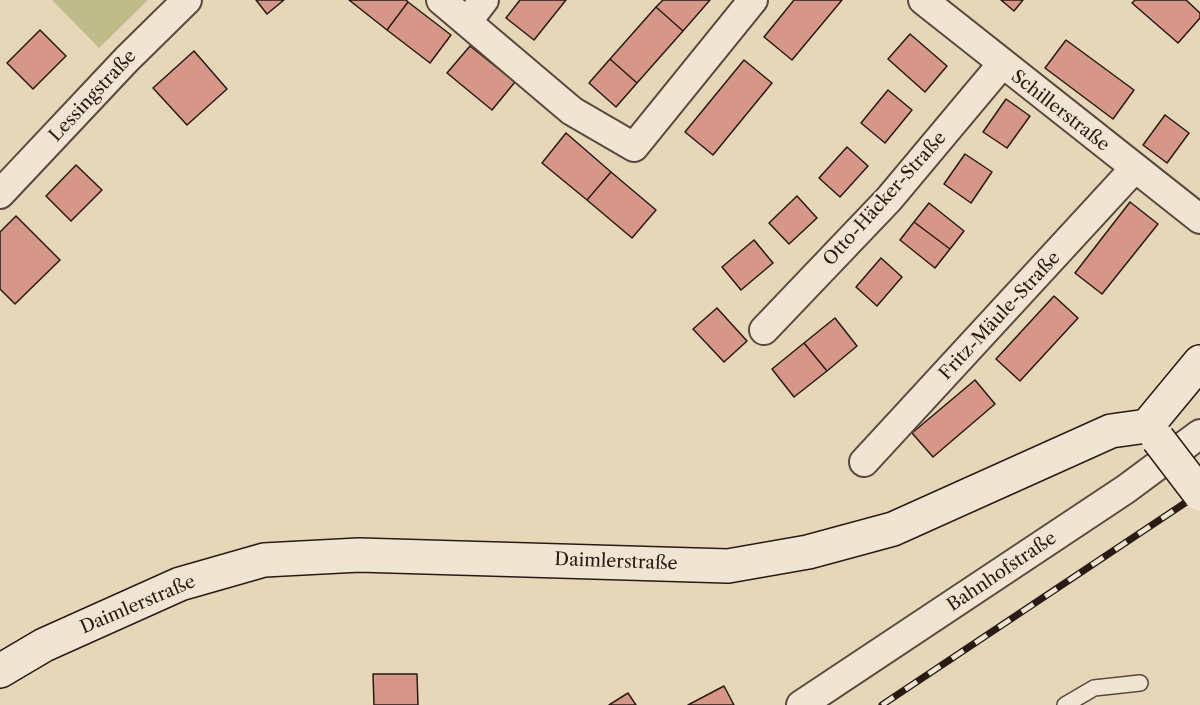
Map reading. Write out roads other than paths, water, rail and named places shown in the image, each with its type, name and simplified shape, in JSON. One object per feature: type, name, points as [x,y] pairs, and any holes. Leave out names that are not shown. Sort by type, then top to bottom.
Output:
[{"type":"main road","points":[[1200,362],[1152,432],[1200,494]]},
{"type":"main road","name":"Daimlerstraße","points":[[0,670],[44,645],[180,584],[264,560],[359,555],[728,566],[808,552],[893,529],[1111,431],[1152,432]]},
{"type":"street","name":"Lessingstraße","points":[[0,194],[127,59],[187,0]]},
{"type":"street","points":[[441,0],[475,11],[572,111],[634,147],[753,0]]},
{"type":"street","name":"Schillerstraße","points":[[925,1],[1134,169],[1200,219]]},
{"type":"street","name":"Otto-Häcker-Straße","points":[[764,330],[889,199],[1002,64]]},
{"type":"street","name":"Fritz-Mäule-Straße","points":[[864,462],[1134,169]]},
{"type":"street","name":"Bahnhofstraße","points":[[801,705],[1126,489],[1200,434]]},
{"type":"lane","points":[[1065,705],[1094,688],[1140,683]]},
{"type":"railway","points":[[882,705],[1200,493]]}]
